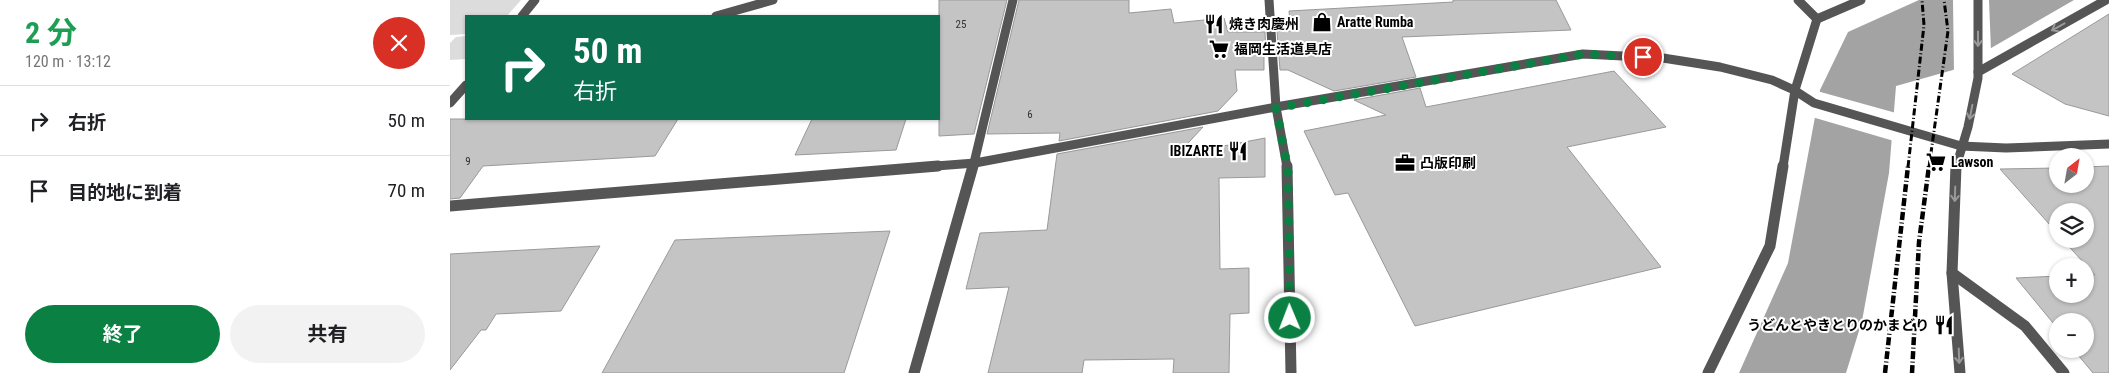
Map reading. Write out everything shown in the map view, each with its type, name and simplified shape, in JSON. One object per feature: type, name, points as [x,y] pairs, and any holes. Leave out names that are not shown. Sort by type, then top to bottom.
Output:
[{"type":"street","points":[[523,15],[535,0]]},
{"type":"street","points":[[720,15],[773,0]]},
{"type":"street","points":[[914,373],[975,163],[998,71],[1012,0]]},
{"type":"street","points":[[1269,0],[1276,108],[1288,171],[1290,373]]},
{"type":"street","points":[[1798,0],[1817,19]]},
{"type":"street","points":[[1708,373],[1770,246],[1795,90],[1817,19],[1861,0]]},
{"type":"street","points":[[1960,373],[1952,273],[1956,166],[1968,127],[1978,75],[1978,0]]},
{"type":"street","points":[[1978,75],[2104,2]]},
{"type":"street","points":[[450,206],[975,163],[1583,54],[1627,55],[1692,62],[1751,74],[1795,90],[1814,103],[1961,146],[2006,148],[2109,144]]},
{"type":"street","points":[[450,103],[465,86]]},
{"type":"street","points":[[1952,273],[2025,326],[2064,373]]},
{"type":"shaded area","points":[[450,0],[521,0],[508,15],[465,15],[465,34],[450,35]]},
{"type":"shaded area","points":[[1919,0],[2074,0],[1953,70],[1896,86],[1889,173],[1862,321],[1846,373],[1739,373],[1788,263],[1820,90],[1848,32]]},
{"type":"shaded area","points":[[465,36],[465,59],[450,60],[450,43],[456,37]]},
{"type":"pier","points":[[1953,0],[1989,0],[1991,51],[1954,72]]},
{"type":"pier","points":[[1817,91],[1896,113],[1894,141],[1812,117]]},
{"type":"building","points":[[939,0],[1007,0],[974,134],[939,136]]},
{"type":"building","points":[[1019,0],[1129,0],[1129,13],[1171,9],[1174,23],[1224,18],[1228,32],[1265,32],[1266,55],[1264,51],[1264,70],[1235,70],[1237,91],[1218,111],[1059,141],[1060,133],[987,134]]},
{"type":"building","points":[[1453,0],[1556,0],[1571,30],[1402,37],[1416,77],[1334,91],[1288,70],[1280,70],[1277,31],[1291,31],[1289,11],[1453,2]]},
{"type":"building","points":[[2109,14],[2109,116],[2065,104],[2012,74]]},
{"type":"building","points":[[1614,71],[1666,127],[1567,147],[1661,267],[1415,326],[1348,193],[1335,195],[1304,131],[1386,115],[1354,100],[1420,88],[1426,107]]},
{"type":"building","points":[[450,119],[677,120],[655,156],[483,166],[460,198],[450,199]]},
{"type":"building","points":[[812,120],[906,120],[896,150],[795,155]]},
{"type":"building","points":[[1203,127],[1177,155],[1265,138],[1265,177],[1219,178],[1220,269],[1249,268],[1249,313],[1230,314],[1229,373],[1173,373],[1174,359],[1084,360],[1082,373],[988,373],[1009,287],[966,289],[980,233],[1047,230],[1057,154]]},
{"type":"building","points":[[2109,166],[2109,373],[2093,373],[2080,358],[2094,358],[2094,313],[2049,313],[2049,318],[2016,278],[2049,276],[2049,303],[2094,303],[2094,258],[2079,258],[2070,248],[2094,248],[2094,203],[2049,203],[2049,224],[2000,169],[2049,168],[2049,193],[2094,193],[2094,167]]},
{"type":"building","points":[[890,231],[844,373],[602,373],[675,240]]},
{"type":"building","points":[[600,246],[561,311],[496,314],[486,330],[481,330],[450,370],[450,254]]},
{"type":"railway","points":[[1908,167],[1924,25],[1922,0]]},
{"type":"railway","points":[[1929,167],[1948,31],[1944,0]]},
{"type":"railway","points":[[1885,373],[1908,166]]},
{"type":"railway","points":[[1912,373],[1919,242],[1929,166]]},
{"type":"place","name":"Aratte Rumba","points":[[1322,22]]},
{"type":"place","name":"焼き肉慶州","points":[[1214,24]]},
{"type":"place","name":"福岡生活道具店","points":[[1219,49]]},
{"type":"place","name":"IBIZARTE","points":[[1238,151]]},
{"type":"place","name":"Lawson","points":[[1936,162]]},
{"type":"place","name":"凸版印刷","points":[[1405,163]]},
{"type":"place","name":"うどんとやきとりのかまどり","points":[[1944,325]]},
{"type":"route","points":[[1290,318],[1288,171],[1276,108],[1583,54],[1643,57]]}]
